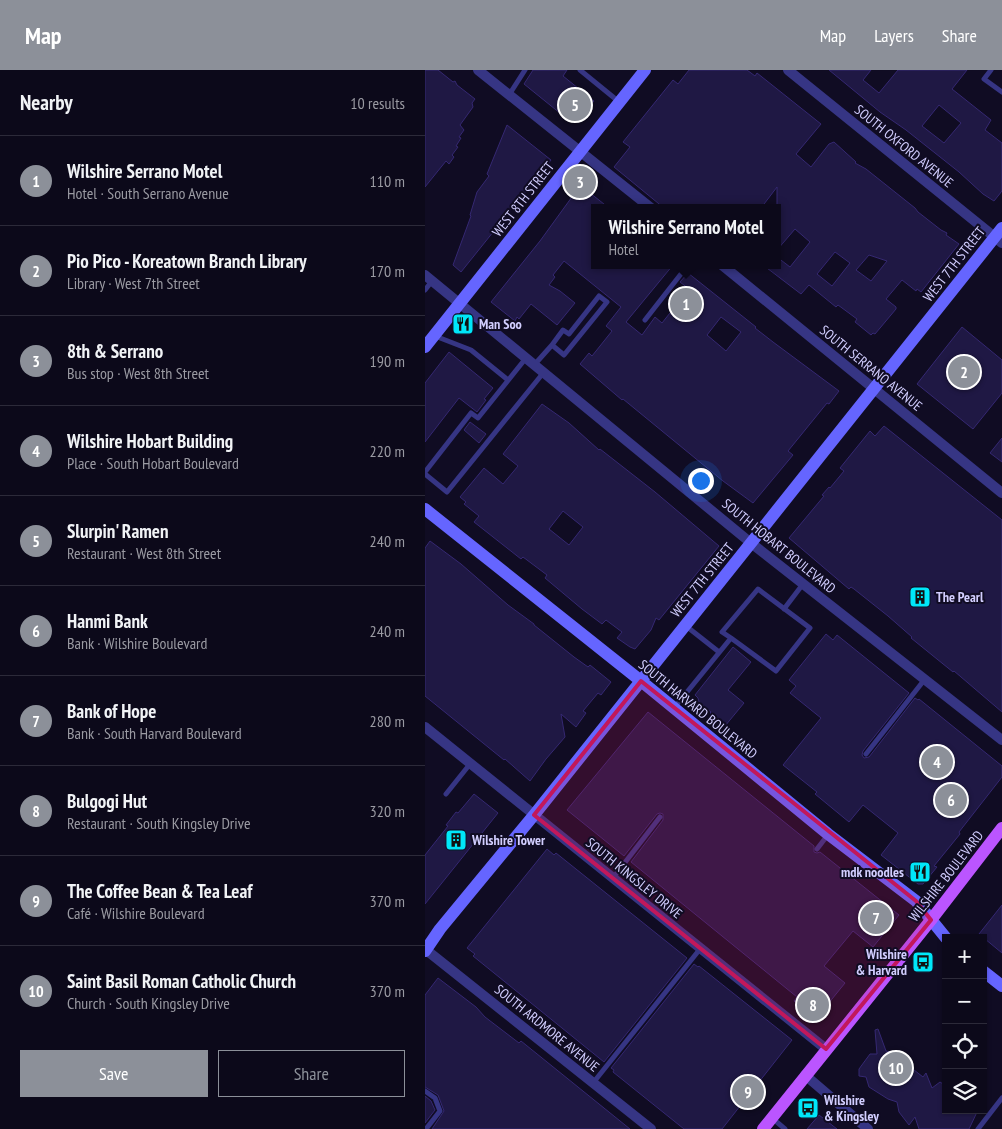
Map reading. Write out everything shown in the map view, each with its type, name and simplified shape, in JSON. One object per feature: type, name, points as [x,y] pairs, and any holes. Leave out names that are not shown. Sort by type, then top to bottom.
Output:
[{"type":"main road","name":"WILSHIRE BOULEVARD","points":[[763,1129],[825,1049],[931,920],[1002,828]]},
{"type":"street","points":[[478,70],[581,150],[646,204]]},
{"type":"street","name":"WEST 8TH STREET","points":[[425,347],[645,70]]},
{"type":"street","name":"SOUTH OXFORD AVENUE","points":[[788,70],[1000,236]]},
{"type":"street","name":"WEST 7TH STREET","points":[[425,950],[874,388],[1000,236]]},
{"type":"street","name":"SOUTH SERRANO AVENUE","points":[[727,269],[1002,493]]},
{"type":"street","name":"SOUTH HOBART BOULEVARD","points":[[429,278],[751,543],[1002,740]]},
{"type":"street","name":"SOUTH HARVARD BOULEVARD","points":[[425,509],[829,834],[916,901],[943,934]]},
{"type":"street","name":"SOUTH KINGSLEY DRIVE","points":[[425,727],[825,1049]]},
{"type":"street","name":"SOUTH ARDMORE AVENUE","points":[[425,950],[651,1129]]},
{"type":"street","points":[[987,975],[1002,986]]},
{"type":"street","points":[[805,1076],[868,1129]]},
{"type":"lane","points":[[509,95],[525,70]]},
{"type":"lane","points":[[580,70],[619,102]]},
{"type":"lane","points":[[991,70],[984,79],[1002,92]]},
{"type":"lane","points":[[645,320],[685,269]]},
{"type":"lane","points":[[425,290],[429,278]]},
{"type":"lane","points":[[544,372],[447,492],[425,473],[471,413],[478,418],[509,380],[552,345],[563,330],[569,334],[599,296],[607,302],[564,355],[552,345]]},
{"type":"lane","points":[[434,336],[471,350],[509,380]]},
{"type":"lane","points":[[784,608],[804,584]]},
{"type":"lane","points":[[758,589],[811,628],[775,671],[731,638],[722,632],[758,589]]},
{"type":"lane","points":[[685,625],[719,652]]},
{"type":"lane","points":[[674,708],[731,638]]},
{"type":"lane","points":[[866,754],[925,680]]},
{"type":"lane","points":[[446,794],[470,764]]},
{"type":"lane","points":[[613,878],[660,818]]},
{"type":"lane","points":[[817,849],[829,834]]},
{"type":"lane","points":[[593,1083],[700,949]]},
{"type":"lane","points":[[425,1091],[435,1098],[440,1111],[427,1129]]},
{"type":"lane","points":[[978,1129],[1002,1098]]},
{"type":"lane","points":[[772,1118],[785,1129]]},
{"type":"highlighted area","points":[[641,681],[916,901],[931,920],[826,1049],[534,815]]},
{"type":"building","points":[[425,70],[438,70],[453,82],[455,81],[457,85],[475,99],[472,103],[473,107],[460,125],[464,130],[459,137],[461,138],[456,146],[458,147],[452,155],[454,157],[449,164],[446,161],[425,187]]},
{"type":"building","points":[[533,70],[567,70],[563,76],[594,101],[579,118],[566,118],[524,84]]},
{"type":"building","points":[[689,70],[747,70],[755,76],[757,73],[821,124],[796,154],[811,167],[829,144],[834,142],[855,163],[866,169],[959,244],[921,292],[917,289],[916,291],[902,280],[886,299],[896,309],[875,334],[871,335],[855,322],[857,319],[838,305],[836,307],[809,285],[801,294],[768,269],[781,269],[781,260],[790,267],[810,242],[795,229],[781,245],[781,204],[777,204],[777,187],[764,204],[659,204],[614,167],[630,147],[623,142],[673,80],[678,84]],"holes":[[[835,252],[850,263],[832,286],[817,274]],[[869,255],[887,261],[871,281],[856,270]]]},
{"type":"building","points":[[829,70],[871,70],[863,80],[879,93],[898,70],[967,70],[952,89],[991,120],[985,130],[1002,143],[1002,191],[994,201],[983,194],[959,172],[880,112]],"holes":[[[939,105],[961,123],[944,143],[922,126]]]},
{"type":"building","points":[[507,125],[551,160],[461,272],[453,265],[471,216],[477,192],[489,176],[487,174]]},
{"type":"building","points":[[585,189],[604,204],[591,204],[591,269],[670,269],[626,322],[642,335],[655,317],[662,323],[689,289],[680,282],[688,273],[755,328],[839,391],[788,451],[793,455],[753,503],[622,400],[580,364],[589,353],[592,356],[612,331],[606,326],[621,307],[564,261],[553,275],[555,277],[549,285],[575,303],[557,325],[531,304],[519,319],[517,317],[515,321],[491,302],[540,241],[577,190]],"holes":[[[721,317],[741,332],[726,351],[707,335]]]},
{"type":"building","points":[[962,327],[1002,360],[1002,393],[973,429],[917,384]]},
{"type":"building","points":[[449,352],[493,388],[477,412],[459,398],[425,442],[425,383]]},
{"type":"building","points":[[542,404],[569,423],[599,450],[655,492],[719,546],[659,620],[656,618],[651,630],[635,649],[617,638],[622,632],[606,620],[602,624],[545,578],[547,575],[523,557],[521,559],[474,522],[479,516],[464,504],[466,502],[460,497],[484,468],[503,484],[518,466],[503,454]],"holes":[[[563,511],[583,527],[569,545],[549,529]]]},
{"type":"building","points":[[470,422],[486,434],[479,443],[464,430]]},
{"type":"building","points":[[884,426],[1002,520],[1002,712],[954,671],[911,638],[888,616],[854,589],[851,587],[849,589],[789,538],[824,496],[822,495],[844,471],[840,468],[870,431],[875,436]]},
{"type":"building","points":[[1002,438],[1002,462],[990,453]]},
{"type":"building","points":[[430,541],[461,564],[508,605],[574,657],[588,667],[590,665],[611,682],[601,695],[598,693],[583,711],[586,713],[576,727],[561,714],[565,737],[530,781],[425,696],[425,548]]},
{"type":"building","points":[[826,634],[833,640],[837,635],[909,693],[863,751],[862,755],[864,758],[869,757],[915,698],[919,699],[1002,766],[1002,777],[959,832],[960,834],[934,866],[937,867],[923,884],[918,884],[881,855],[898,833],[863,805],[849,822],[815,794],[817,792],[783,765],[821,718],[790,693],[796,686],[789,680]]},
{"type":"building","points":[[733,647],[751,662],[728,690],[744,703],[725,726],[699,702],[695,695]]},
{"type":"building","points":[[648,712],[814,846],[814,852],[820,852],[899,915],[873,947],[853,931],[824,966],[845,983],[819,1015],[816,1012],[812,1016],[794,1001],[797,997],[631,862],[663,820],[663,814],[657,814],[624,856],[567,810]]},
{"type":"building","name":"Wilshire Tower","points":[[474,794],[498,813],[425,904],[425,855],[448,826],[446,825],[456,812],[458,813]]},
{"type":"building","points":[[547,849],[554,855],[556,853],[687,958],[604,1062],[473,956],[475,954],[467,948]]},
{"type":"building","points":[[1002,905],[1002,953],[987,941],[987,934],[979,934]]},
{"type":"building","points":[[694,964],[792,1040],[722,1129],[684,1129],[613,1072],[614,1070],[611,1068]]},
{"type":"building","points":[[438,978],[519,1043],[521,1041],[630,1129],[432,1129],[444,1111],[438,1095],[425,1087],[425,995]]},
{"type":"building","points":[[878,1029],[886,1051],[898,1054],[923,1077],[926,1073],[932,1088],[940,1082],[942,1083],[942,1114],[976,1114],[969,1129],[919,1129],[915,1117],[909,1125],[899,1112],[897,1102],[888,1099],[869,1087],[866,1077],[859,1076],[859,1069],[870,1054],[877,1054],[875,1030]]},
{"type":"building","points":[[425,1096],[431,1101],[435,1110],[425,1123]]},
{"type":"building","points":[[819,1115],[837,1129],[807,1129]]},
{"type":"place","name":"Slurpin' Ramen","points":[[575,105]]},
{"type":"place","name":"8th & Serrano","points":[[580,182]]},
{"type":"place","name":"Wilshire Serrano Motel","points":[[686,304]]},
{"type":"place","name":"Man Soo","points":[[463,324]]},
{"type":"place","name":"Pio Pico - Koreatown Branch Library","points":[[964,372]]},
{"type":"place","name":"The Pearl","points":[[920,597]]},
{"type":"place","name":"Wilshire Hobart Building","points":[[937,762]]},
{"type":"place","name":"Hanmi Bank","points":[[951,800]]},
{"type":"place","name":"Wilshire Tower","points":[[456,840]]},
{"type":"place","name":"mdk noodles","points":[[920,872]]},
{"type":"place","name":"Bank of Hope","points":[[876,918]]},
{"type":"place","name":"Wilshire & Harvard","points":[[923,962]]},
{"type":"place","name":"Bulgogi Hut","points":[[813,1005]]},
{"type":"place","name":"Saint Basil Roman Catholic Church","points":[[896,1068]]},
{"type":"place","name":"The Coffee Bean & Tea Leaf","points":[[748,1092]]},
{"type":"place","name":"Wilshire & Kingsley","points":[[808,1108]]}]
